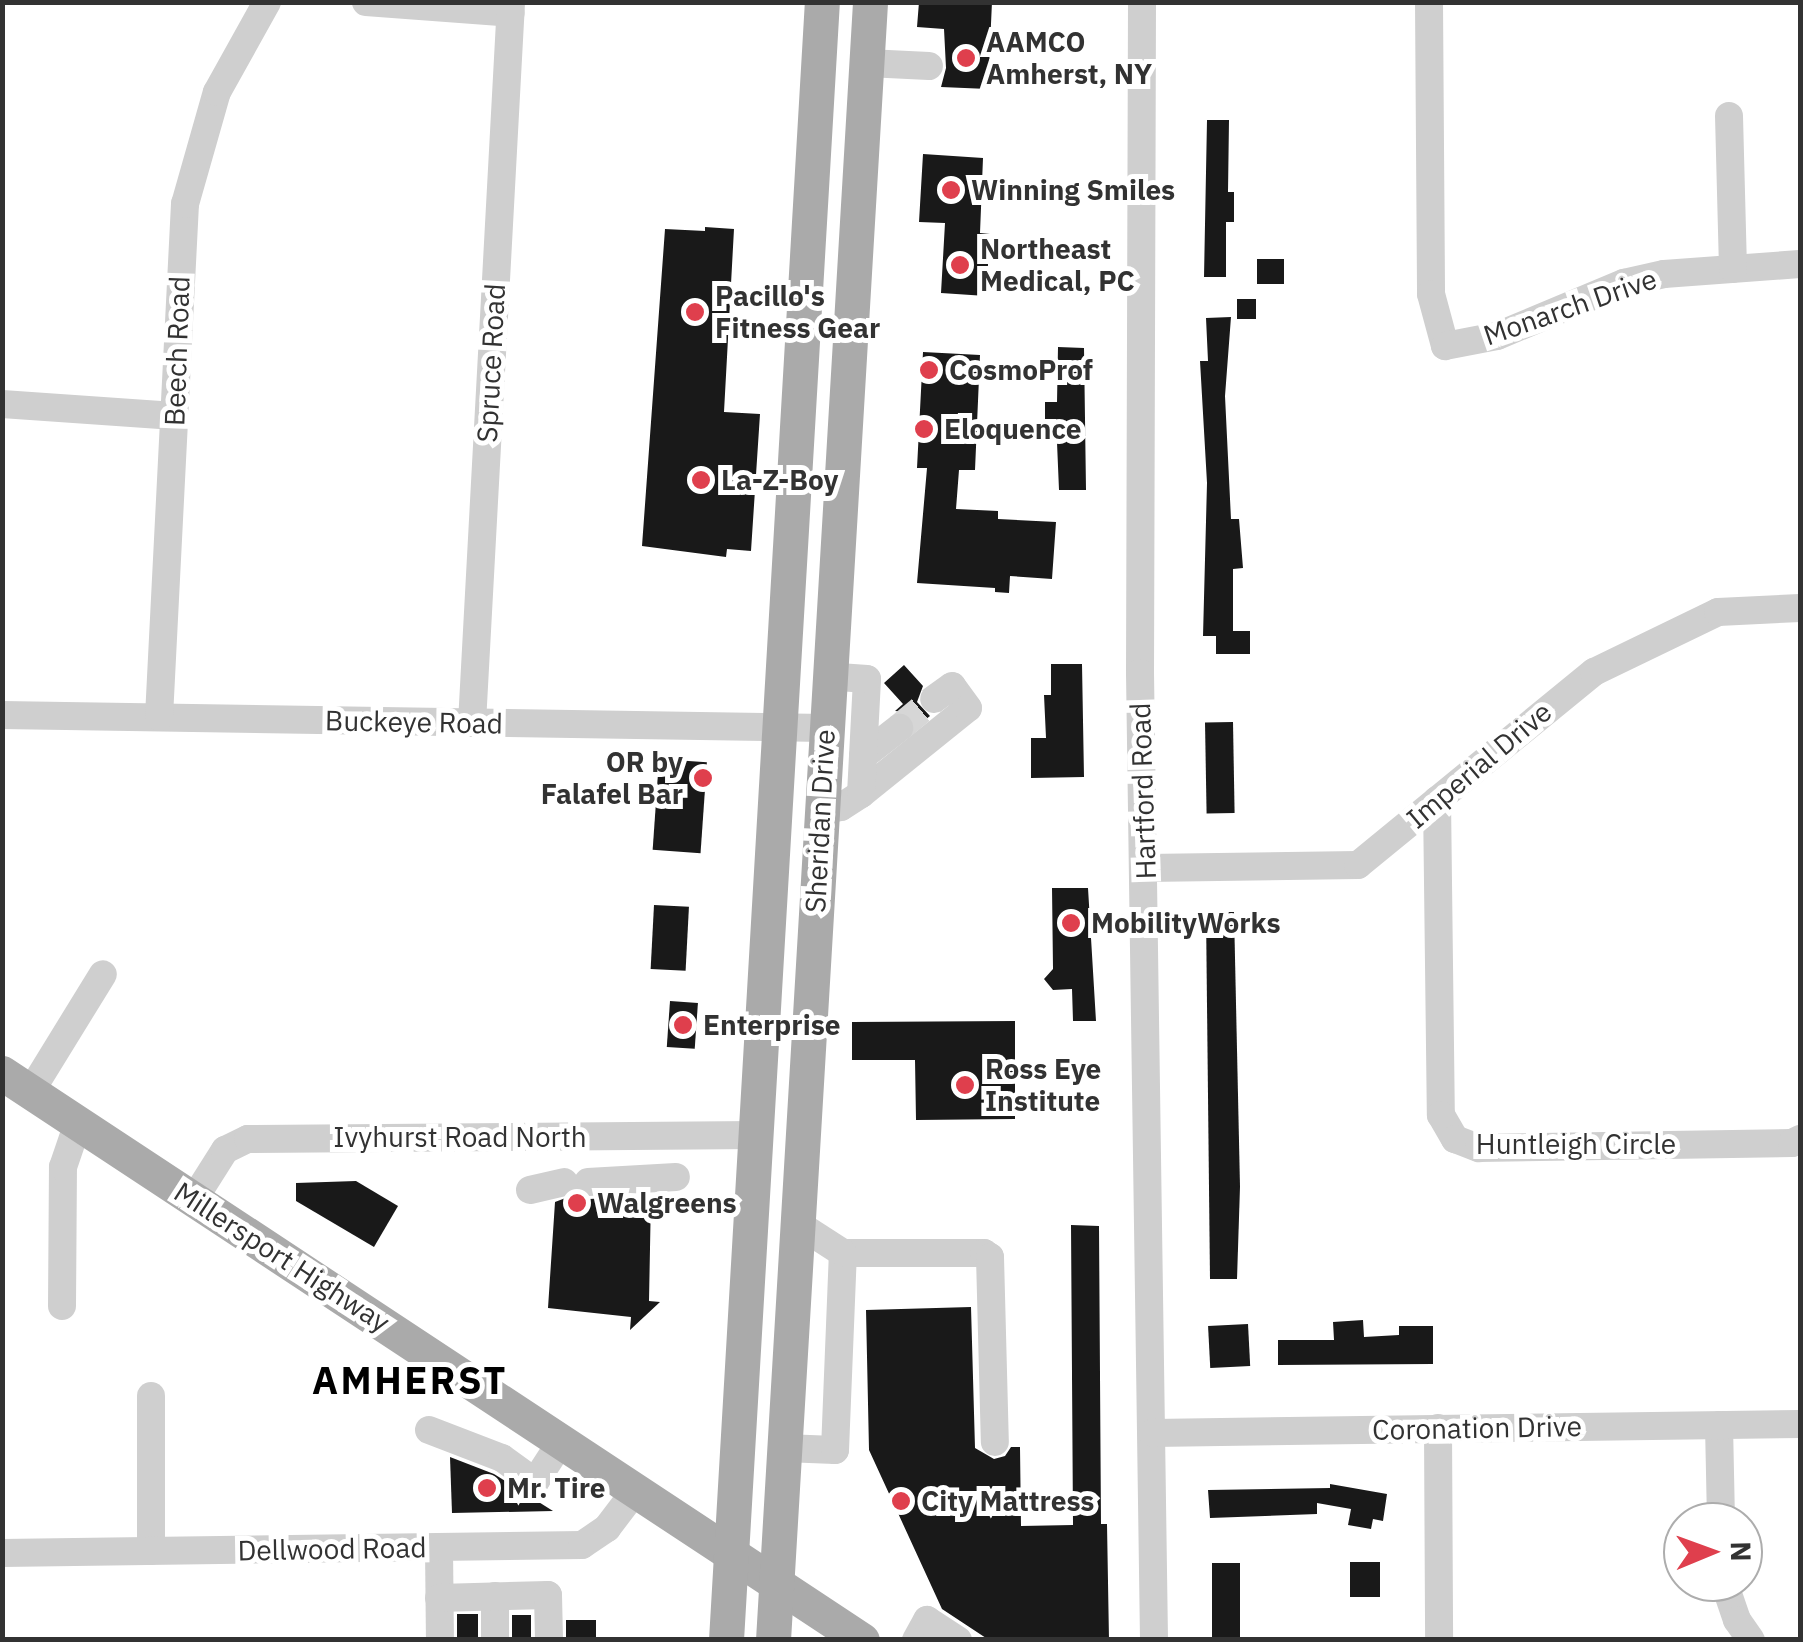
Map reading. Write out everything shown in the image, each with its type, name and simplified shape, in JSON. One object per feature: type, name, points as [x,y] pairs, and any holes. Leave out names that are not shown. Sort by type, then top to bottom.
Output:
[{"type":"main road","name":"Sheridan Drive","points":[[726,1640],[822,2]]},
{"type":"main road","name":"Sheridan Drive","points":[[773,1640],[870,2]]},
{"type":"main road","name":"Millersport Highway","points":[[13,1087],[78,1122],[862,1640]]},
{"type":"street","name":"Beech Road","points":[[159,717],[181,249],[189,185],[217,92],[266,2]]},
{"type":"street","points":[[366,2],[511,8]]},
{"type":"street","name":"Hartford Road","points":[[1142,2],[1140,673],[1146,868],[1154,1640]]},
{"type":"street","name":"Monarch Drive","points":[[1428,2],[1431,294],[1445,346],[1498,336],[1624,283],[1664,274],[1800,264]]},
{"type":"street","name":"Spruce Road","points":[[472,723],[511,8]]},
{"type":"street","points":[[868,62],[929,66]]},
{"type":"street","points":[[1729,116],[1733,270]]},
{"type":"street","points":[[2,404],[175,416]]},
{"type":"street","name":"Imperial Drive","points":[[1146,868],[1358,865],[1594,672],[1718,612],[1800,608]]},
{"type":"street","points":[[828,676],[868,679],[861,794]]},
{"type":"street","points":[[820,811],[841,807],[861,794],[968,708],[952,686],[934,699]]},
{"type":"street","name":"Buckeye Road","points":[[2,714],[825,728]]},
{"type":"street","points":[[863,756],[899,728]]},
{"type":"street","name":"Huntleigh Circle","points":[[1437,800],[1440,1115],[1454,1139],[1479,1148],[1792,1143],[1800,1139]]},
{"type":"street","points":[[13,1087],[103,974]]},
{"type":"street","points":[[62,1306],[62,1167],[78,1122]]},
{"type":"street","name":"Ivyhurst Road North","points":[[194,1199],[225,1150],[248,1139],[756,1135]]},
{"type":"street","points":[[530,1190],[576,1182],[676,1177]]},
{"type":"street","points":[[798,1224],[843,1253],[984,1253],[990,1257],[995,1442]]},
{"type":"street","points":[[784,1448],[835,1450],[843,1253]]},
{"type":"street","points":[[151,1396],[152,1551]]},
{"type":"street","name":"Coronation Drive","points":[[1153,1433],[1800,1424]]},
{"type":"street","points":[[1720,1425],[1721,1502]]},
{"type":"street","points":[[1438,1428],[1439,1640]]},
{"type":"street","points":[[429,1430],[502,1458],[544,1489],[562,1442]]},
{"type":"street","name":"Dellwood Road","points":[[2,1553],[582,1546],[607,1528],[636,1490]]},
{"type":"street","points":[[438,1548],[440,1640]]},
{"type":"street","points":[[439,1598],[548,1595],[549,1640]]},
{"type":"street","points":[[495,1596],[496,1640]]},
{"type":"street","points":[[1731,1602],[1751,1640]]},
{"type":"street","points":[[916,1640],[928,1620],[958,1640]]},
{"type":"building","name":"AAMCO Amherst, NY","points":[[919,2],[992,2],[988,89],[941,87],[946,68],[944,29],[917,27]]},
{"type":"building","points":[[1207,120],[1229,120],[1228,192],[1234,192],[1234,222],[1226,222],[1226,277],[1204,277]]},
{"type":"building","points":[[923,154],[983,158],[980,233],[990,234],[986,296],[941,293],[945,223],[919,222]]},
{"type":"building","points":[[705,227],[734,229],[724,412],[760,414],[751,551],[727,549],[726,557],[642,546],[665,229],[705,231]]},
{"type":"building","points":[[1257,259],[1284,259],[1284,284],[1257,284]]},
{"type":"building","points":[[1237,299],[1256,299],[1256,319],[1237,319]]},
{"type":"building","points":[[1231,317],[1225,396],[1231,519],[1239,519],[1243,568],[1233,569],[1233,631],[1250,631],[1250,654],[1216,654],[1216,636],[1203,636],[1207,483],[1200,361],[1208,361],[1206,318]]},
{"type":"building","points":[[1058,347],[1084,348],[1086,490],[1059,490],[1056,419],[1045,419],[1045,402],[1057,402]]},
{"type":"building","points":[[923,352],[980,355],[975,470],[959,470],[956,509],[998,511],[998,519],[1056,522],[1052,579],[1010,576],[1009,593],[995,592],[995,588],[917,583],[927,468],[917,468]]},
{"type":"building","points":[[1051,664],[1082,664],[1084,777],[1031,778],[1031,738],[1046,738],[1044,695],[1051,695]]},
{"type":"building","points":[[904,665],[923,686],[917,702],[930,716],[916,727],[906,712],[895,711],[903,704],[884,683]]},
{"type":"building","points":[[1205,722],[1233,722],[1235,813],[1207,813]]},
{"type":"building","points":[[659,759],[707,762],[701,853],[653,850]]},
{"type":"building","name":"MobilityWorks","points":[[1052,888],[1088,888],[1096,1021],[1073,1021],[1072,989],[1053,990],[1044,979],[1053,969]]},
{"type":"building","points":[[654,905],[689,907],[686,971],[651,969]]},
{"type":"building","points":[[1206,912],[1234,912],[1240,1187],[1237,1279],[1210,1279]]},
{"type":"building","name":"Enterprise","points":[[670,1001],[698,1003],[695,1049],[667,1047]]},
{"type":"building","name":"Ross Eye Institute","points":[[1015,1021],[1015,1119],[916,1120],[915,1060],[852,1060],[852,1022]]},
{"type":"building","points":[[356,1181],[398,1206],[374,1247],[296,1201],[296,1183]]},
{"type":"building","name":"Walgreens","points":[[576,1194],[589,1199],[651,1196],[649,1301],[660,1302],[630,1330],[631,1317],[548,1308],[555,1202]]},
{"type":"building","points":[[1071,1225],[1099,1226],[1101,1524],[1107,1524],[1109,1640],[989,1640],[942,1609],[869,1450],[866,1310],[971,1307],[975,1448],[994,1459],[1005,1456],[1011,1447],[1020,1447],[1021,1526],[1073,1525]]},
{"type":"building","points":[[1363,1320],[1364,1337],[1399,1335],[1399,1326],[1433,1326],[1433,1364],[1278,1365],[1278,1340],[1334,1340],[1333,1322]]},
{"type":"building","points":[[1248,1324],[1250,1366],[1210,1368],[1208,1326]]},
{"type":"building","name":"Mr. Tire","points":[[450,1457],[494,1474],[553,1511],[452,1513]]},
{"type":"building","points":[[1330,1484],[1387,1494],[1383,1521],[1373,1519],[1371,1529],[1348,1525],[1351,1509],[1317,1503],[1317,1514],[1210,1518],[1208,1490],[1330,1488]]},
{"type":"building","points":[[1350,1562],[1380,1562],[1380,1597],[1350,1597]]},
{"type":"building","points":[[1212,1563],[1240,1563],[1240,1640],[1212,1640]]},
{"type":"building","points":[[457,1614],[478,1614],[478,1640],[457,1640]]},
{"type":"building","points":[[512,1615],[531,1615],[531,1640],[512,1640]]},
{"type":"building","points":[[566,1620],[596,1620],[596,1640],[566,1640]]},
{"type":"tunnel","points":[[899,728],[934,699]]},
{"type":"place","name":"AAMCO Amherst, NY","points":[[966,58]]},
{"type":"place","name":"Winning Smiles","points":[[951,190]]},
{"type":"place","name":"Northeast Medical, PC","points":[[960,265]]},
{"type":"place","name":"Pacillo's Fitness Gear","points":[[695,312]]},
{"type":"place","name":"CosmoProf","points":[[929,370]]},
{"type":"place","name":"Eloquence","points":[[924,429]]},
{"type":"place","name":"La-Z-Boy","points":[[701,480]]},
{"type":"place","name":"OR by Falafel Bar","points":[[703,778]]},
{"type":"place","name":"MobilityWorks","points":[[1071,923]]},
{"type":"place","name":"Enterprise","points":[[683,1025]]},
{"type":"place","name":"Ross Eye Institute","points":[[965,1085]]},
{"type":"place","name":"Walgreens","points":[[577,1203]]},
{"type":"place","name":"Mr. Tire","points":[[487,1488]]},
{"type":"place","name":"City Mattress","points":[[901,1501]]},
{"type":"district","name":"AMHERST","points":[[410,1380]]}]
